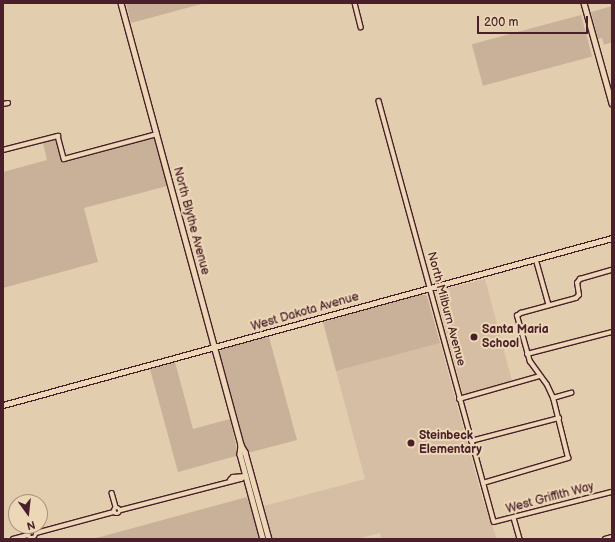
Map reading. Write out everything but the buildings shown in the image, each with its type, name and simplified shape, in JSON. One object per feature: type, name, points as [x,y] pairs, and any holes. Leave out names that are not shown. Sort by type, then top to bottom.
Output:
[{"type":"street","name":"North Blythe Avenue","points":[[122,3],[214,347],[269,539]]},
{"type":"street","points":[[354,3],[361,27]]},
{"type":"street","points":[[584,3],[612,103]]},
{"type":"street","name":"North Milburn Avenue","points":[[379,101],[459,399],[494,522]]},
{"type":"street","points":[[3,104],[8,103]]},
{"type":"street","points":[[3,150],[58,136],[64,159],[157,134]]},
{"type":"street","name":"West Dakota Avenue","points":[[3,404],[612,238]]},
{"type":"street","points":[[536,259],[549,305]]},
{"type":"street","points":[[483,483],[568,458],[553,398],[527,354],[518,314],[576,298],[579,295],[577,283],[580,279],[612,270]]},
{"type":"street","points":[[527,354],[612,332]]},
{"type":"street","points":[[459,399],[540,376]]},
{"type":"street","points":[[553,398],[571,393]]},
{"type":"street","points":[[471,441],[559,418]]},
{"type":"street","name":"North Blythe Avenue","points":[[241,445],[240,454],[263,539]]},
{"type":"street","name":"North Blythe Avenue","points":[[246,476],[250,478],[260,508]]},
{"type":"street","points":[[48,530],[114,512],[118,514],[121,510],[230,480],[241,479],[246,476]]},
{"type":"street","name":"West Griffith Way","points":[[494,522],[612,492]]},
{"type":"street","points":[[112,493],[116,507],[114,512]]},
{"type":"street","points":[[116,507],[121,510]]},
{"type":"street","points":[[514,518],[520,539]]},
{"type":"street","points":[[13,539],[28,535],[33,538]]},
{"type":"street","points":[[605,539],[612,537]]},
{"type":"shaded area","points":[[126,3],[205,3],[131,23]]},
{"type":"shaded area","points":[[612,6],[612,42],[604,45],[602,38],[598,39],[591,12]]},
{"type":"shaded area","points":[[581,15],[592,57],[483,86],[472,44]]},
{"type":"shaded area","points":[[154,138],[167,186],[84,208],[98,262],[3,288],[3,172],[47,160],[43,143],[56,139],[63,163]]},
{"type":"shaded area","name":"Santa Maria School","points":[[485,279],[512,381],[463,394],[436,294],[437,291]]},
{"type":"shaded area","points":[[422,294],[427,296],[440,343],[336,371],[323,322]]},
{"type":"shaded area","points":[[269,337],[297,440],[247,453],[219,353],[224,347]]},
{"type":"shaded area","name":"Steinbeck Elementary","points":[[440,343],[483,501],[497,539],[381,539],[380,533],[357,539],[273,539],[264,506],[365,479],[336,371]]},
{"type":"shaded area","points":[[175,362],[193,429],[230,419],[238,454],[236,456],[178,472],[150,369]]},
{"type":"shaded area","points":[[247,497],[260,537],[251,539],[93,539]]},
{"type":"place","name":"Santa Maria School","points":[[474,337]]},
{"type":"place","name":"Steinbeck Elementary","points":[[411,443]]}]
